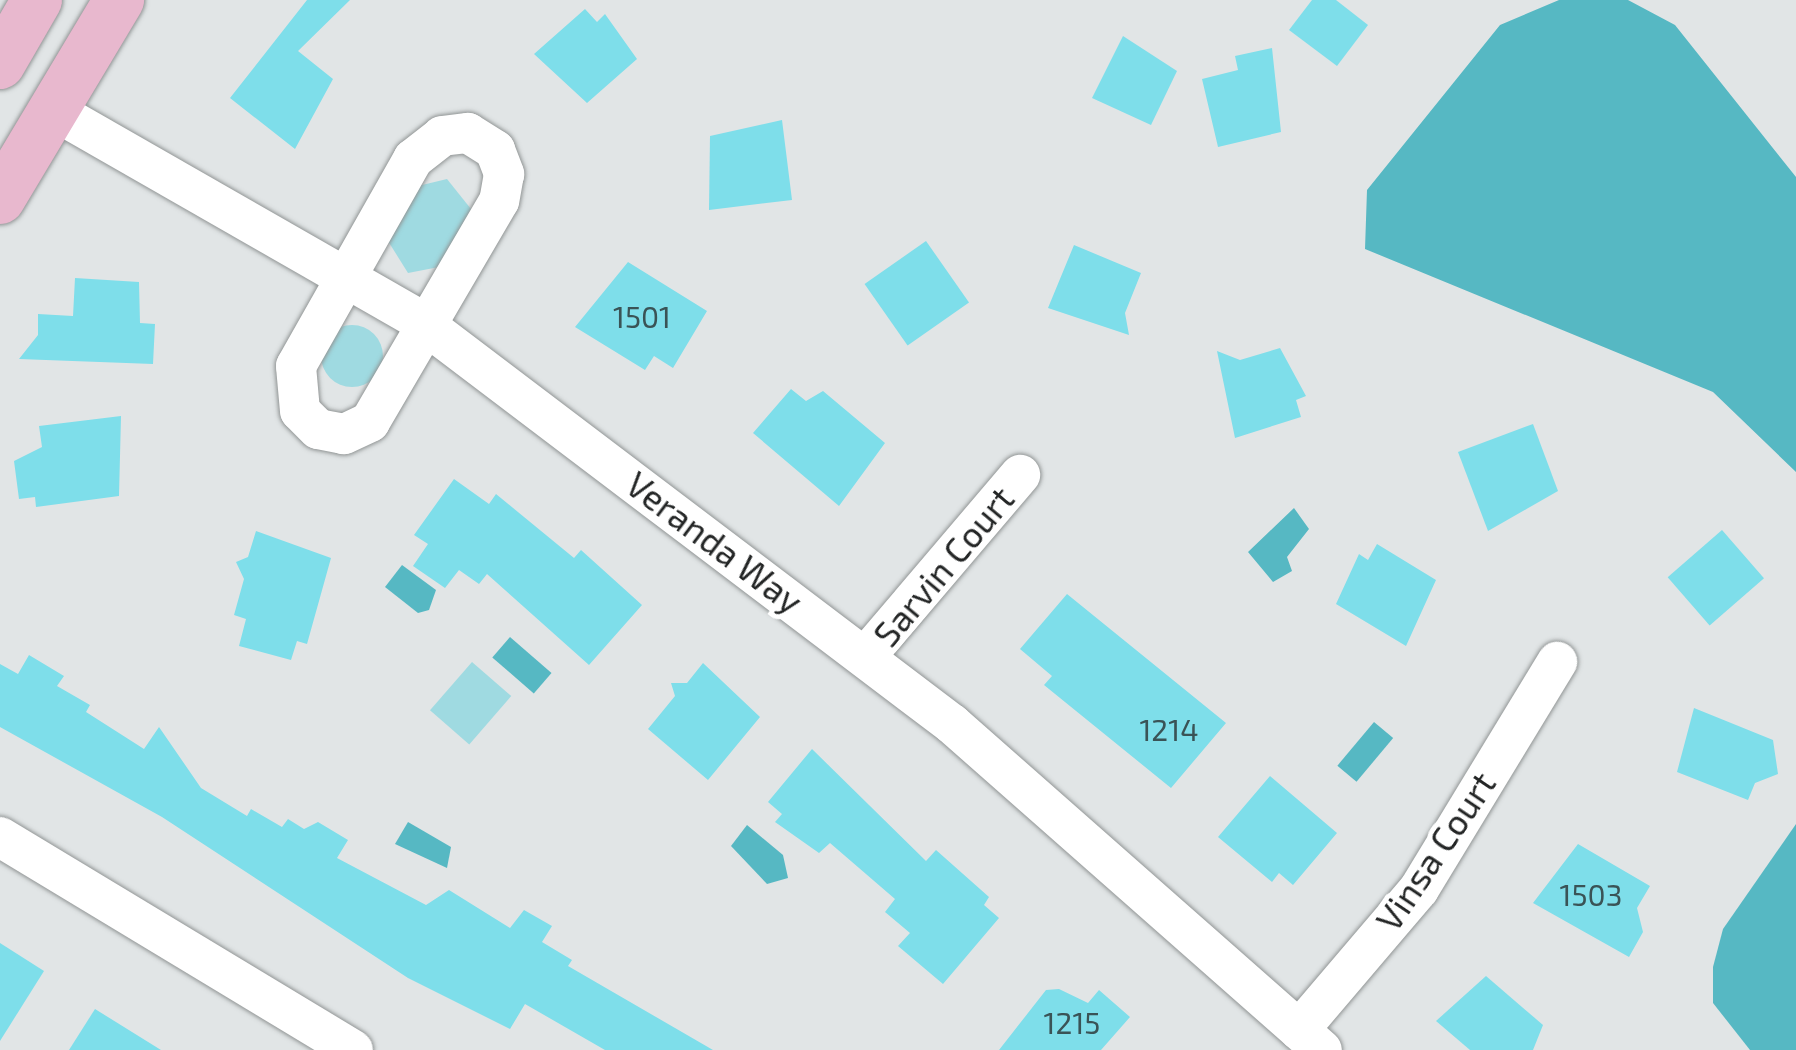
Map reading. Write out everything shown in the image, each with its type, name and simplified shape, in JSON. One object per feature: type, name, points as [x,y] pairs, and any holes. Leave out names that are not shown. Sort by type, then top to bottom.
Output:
[{"type":"main road","points":[[0,64],[37,0]]},
{"type":"main road","points":[[0,199],[119,0]]},
{"type":"street","name":"Veranda Way","points":[[53,110],[429,327],[866,656],[1310,1040]]},
{"type":"street","points":[[468,133],[495,150],[504,174],[498,201],[429,327],[370,422],[344,434],[318,430],[300,412],[296,366],[414,159],[442,136],[468,133]]},
{"type":"street","name":"Sarvin Court","points":[[866,656],[1020,475]]},
{"type":"street","name":"Vinsa Court","points":[[1310,1040],[1419,888],[1557,662]]},
{"type":"street","points":[[0,838],[353,1050]]},
{"type":"shaded area","points":[[1559,0],[1628,0],[1675,25],[1796,177],[1796,472],[1713,392],[1365,249],[1367,190],[1500,25]]},
{"type":"shaded area","points":[[447,179],[471,209],[439,267],[408,273],[388,241],[418,186]]},
{"type":"shaded area","points":[[352,325],[374,334],[383,356],[374,378],[352,387],[330,378],[321,356],[330,334]]},
{"type":"shaded area","points":[[1294,508],[1309,529],[1287,557],[1292,571],[1273,582],[1248,552]]},
{"type":"shaded area","points":[[402,565],[436,590],[429,610],[418,613],[385,587]]},
{"type":"shaded area","points":[[510,637],[552,673],[534,693],[492,657]]},
{"type":"shaded area","points":[[472,662],[511,696],[469,744],[430,710]]},
{"type":"shaded area","points":[[1374,722],[1393,738],[1357,782],[1337,766]]},
{"type":"shaded area","points":[[408,822],[451,847],[447,868],[395,844]]},
{"type":"shaded area","points":[[1796,824],[1796,1050],[1750,1050],[1713,1003],[1713,967],[1723,929]]},
{"type":"shaded area","points":[[747,825],[783,855],[788,878],[767,884],[731,846]]},
{"type":"building","points":[[307,0],[350,0],[298,51],[333,79],[295,149],[230,98]]},
{"type":"building","points":[[1312,0],[1336,0],[1368,25],[1337,66],[1289,30]]},
{"type":"building","points":[[585,9],[597,22],[605,14],[637,59],[587,103],[534,54]]},
{"type":"building","points":[[1123,36],[1177,71],[1151,125],[1092,98]]},
{"type":"building","points":[[1272,48],[1281,132],[1218,147],[1202,79],[1238,70],[1235,56]]},
{"type":"building","points":[[782,120],[792,200],[709,210],[710,136]]},
{"type":"building","points":[[926,241],[969,302],[908,345],[865,284]]},
{"type":"building","points":[[1074,245],[1141,273],[1125,313],[1129,335],[1048,308]]},
{"type":"building","points":[[628,262],[707,311],[673,368],[654,356],[645,370],[575,327]]},
{"type":"building","points":[[75,278],[139,282],[140,323],[155,324],[153,364],[19,359],[38,335],[38,314],[73,316]]},
{"type":"building","points":[[1280,348],[1306,396],[1296,400],[1301,417],[1235,438],[1217,351],[1240,360]]},
{"type":"building","points":[[791,389],[806,401],[823,391],[885,443],[839,506],[753,433]]},
{"type":"building","points":[[121,416],[119,496],[36,507],[35,497],[19,499],[14,461],[42,447],[39,426]]},
{"type":"building","points":[[1533,424],[1558,491],[1488,531],[1458,452]]},
{"type":"building","points":[[454,479],[489,504],[496,494],[574,558],[581,550],[642,605],[589,665],[487,574],[479,584],[459,570],[445,588],[413,566],[428,544],[414,535]]},
{"type":"building","points":[[1722,530],[1764,578],[1710,626],[1668,577]]},
{"type":"building","points":[[256,531],[331,558],[307,644],[297,641],[291,660],[239,646],[246,619],[234,615],[244,579],[236,562],[248,557]]},
{"type":"building","points":[[1377,544],[1436,580],[1406,646],[1336,604],[1359,554],[1368,560]]},
{"type":"building","points":[[1067,594],[1226,723],[1171,788],[1044,685],[1052,676],[1020,649]]},
{"type":"building","points":[[29,655],[64,676],[57,686],[90,705],[86,712],[144,749],[159,727],[201,788],[247,816],[251,809],[282,827],[288,819],[304,829],[318,822],[348,840],[337,858],[426,905],[449,890],[510,928],[524,910],[552,926],[542,942],[572,960],[568,966],[713,1050],[605,1050],[525,1004],[510,1029],[408,978],[162,817],[0,727],[0,664],[18,674]]},
{"type":"building","points":[[703,663],[760,717],[708,780],[648,729],[675,696],[671,683],[687,683]]},
{"type":"building","points":[[1694,708],[1773,740],[1778,774],[1755,783],[1748,800],[1677,772]]},
{"type":"building","points":[[812,749],[926,861],[936,850],[989,897],[984,905],[999,918],[943,984],[898,946],[910,933],[885,912],[895,899],[830,843],[819,853],[775,822],[782,814],[768,802]]},
{"type":"building","points":[[1270,776],[1337,833],[1293,885],[1279,873],[1272,882],[1218,837]]},
{"type":"building","points":[[1578,844],[1650,886],[1637,908],[1643,932],[1629,957],[1533,903]]},
{"type":"building","points":[[0,943],[44,971],[0,1041]]},
{"type":"building","points":[[1486,976],[1543,1025],[1533,1050],[1470,1050],[1436,1021]]},
{"type":"building","points":[[1059,989],[1088,1003],[1099,990],[1130,1017],[1101,1050],[999,1050],[1046,990]]},
{"type":"building","points":[[95,1009],[161,1050],[69,1050]]}]
